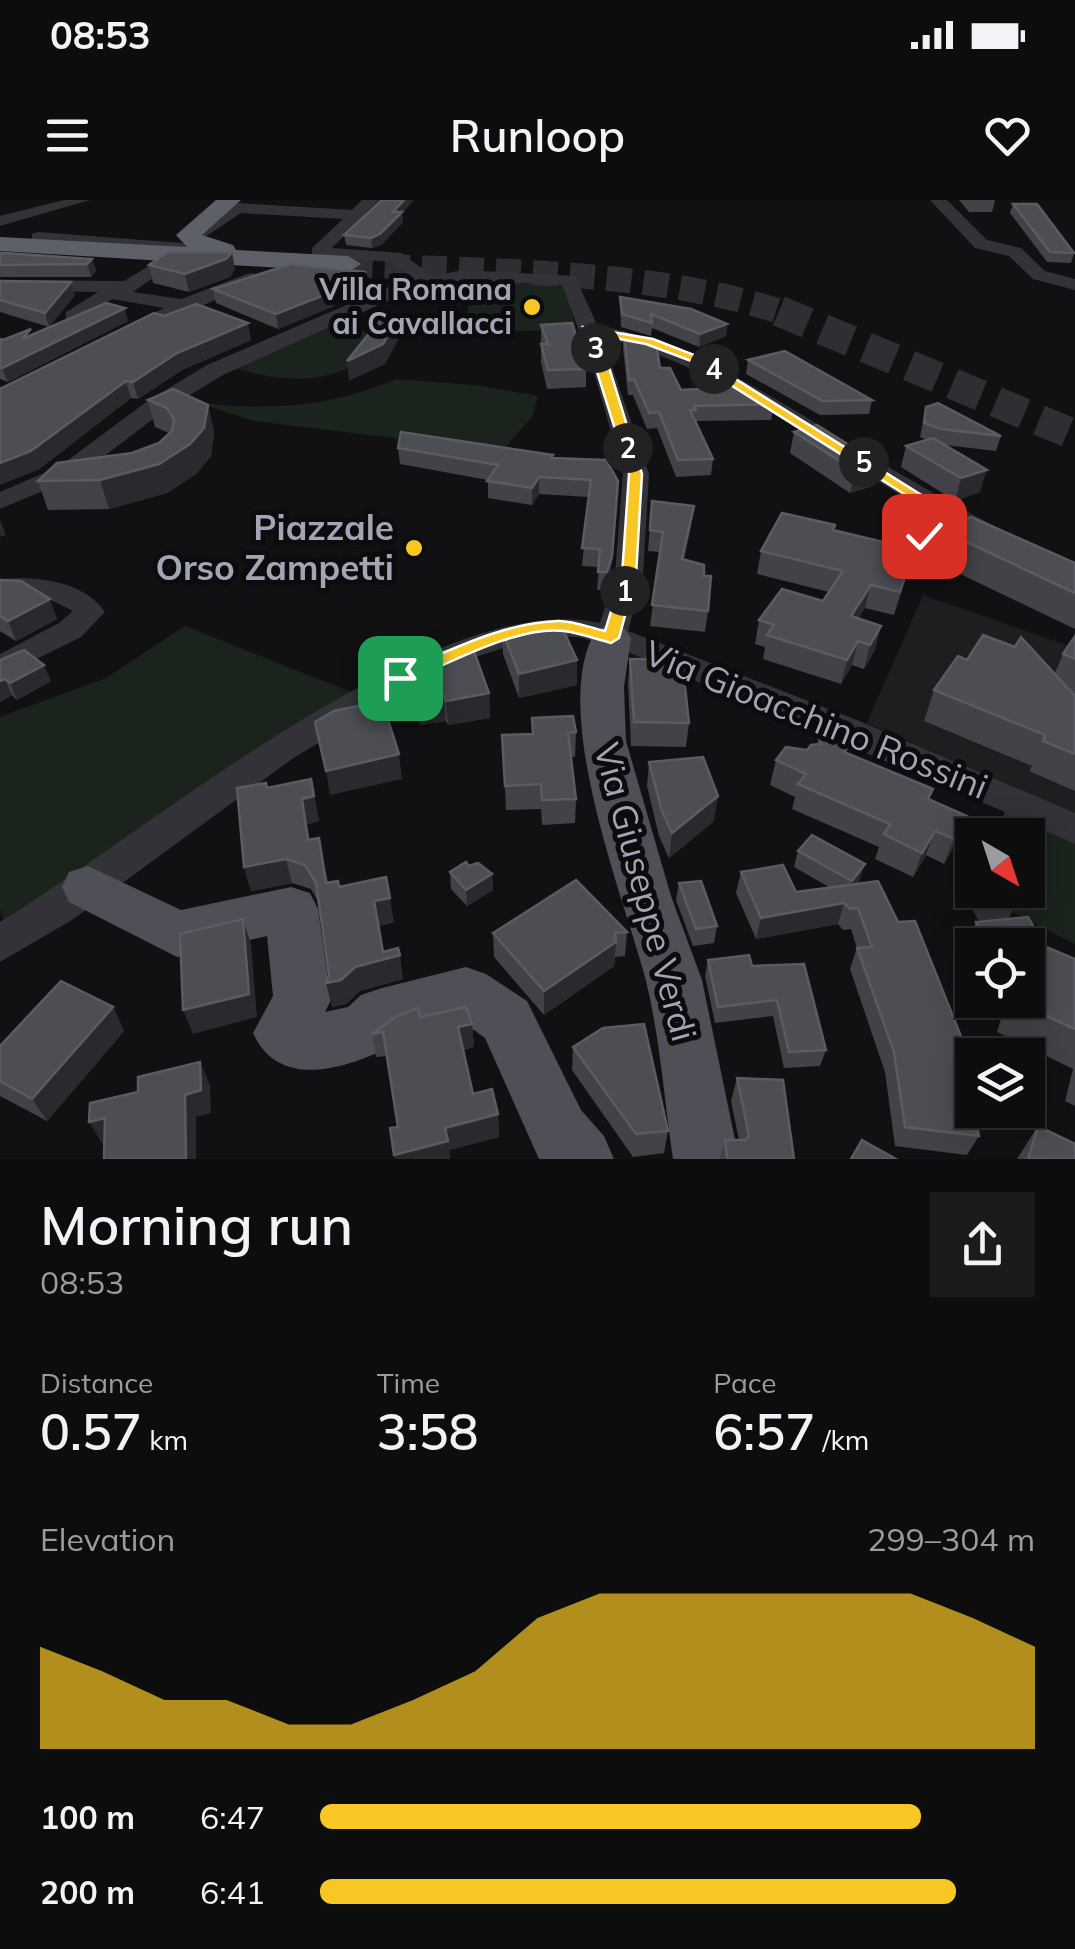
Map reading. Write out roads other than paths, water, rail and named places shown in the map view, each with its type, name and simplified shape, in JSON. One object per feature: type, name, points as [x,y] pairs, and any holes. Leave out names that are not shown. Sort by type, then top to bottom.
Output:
[{"type":"highway","points":[[0,244],[173,256],[350,262],[222,250],[198,244],[188,235],[230,200]]},
{"type":"main road","name":"Via Giuseppe Verdi","points":[[611,638],[603,687],[603,741],[645,896],[674,980],[706,1159]]},
{"type":"main road","points":[[88,887],[177,934],[291,909],[302,1000],[283,1033],[303,1045],[364,1030],[382,1014],[466,992],[506,1020],[558,1132],[581,1159]]},
{"type":"street","points":[[0,220],[82,200]]},
{"type":"street","points":[[371,200],[318,252],[395,257],[420,282]]},
{"type":"street","points":[[938,200],[981,244],[1018,253],[1036,273],[1075,285]]},
{"type":"street","points":[[0,206],[51,206]]},
{"type":"street","points":[[199,234],[238,208],[355,216]]},
{"type":"street","points":[[173,256],[34,239],[222,250]]},
{"type":"street","points":[[73,316],[173,256]]},
{"type":"street","points":[[109,344],[185,304],[283,270],[370,273],[420,282]]},
{"type":"street","name":"Via Giuseppe Verdi","points":[[420,282],[476,275],[569,280],[603,364],[636,474],[629,575],[611,638]]},
{"type":"street","points":[[0,500],[69,471],[170,397],[226,364],[420,282]]},
{"type":"street","points":[[0,285],[117,292],[185,304],[217,316]]},
{"type":"street","points":[[0,294],[117,292]]},
{"type":"street","points":[[248,328],[279,340]]},
{"type":"street","points":[[586,329],[649,341],[698,360],[954,519],[1075,574]]},
{"type":"street","points":[[921,572],[911,554],[914,545],[954,519]]},
{"type":"street","points":[[0,588],[43,589],[83,604],[90,612],[77,625],[0,666]]},
{"type":"street","name":"Via Gioacchino Rossini","points":[[0,944],[88,887],[317,724],[400,678],[482,643],[536,628],[562,626],[611,638],[854,729],[1015,818]]},
{"type":"street","name":"Via Gioacchino Rossini","points":[[1045,825],[1075,829]]},
{"type":"tunnel","points":[[348,264],[627,280],[736,299],[784,313]]},
{"type":"tunnel","points":[[779,311],[784,313]]},
{"type":"tunnel","points":[[784,313],[1075,435]]},
{"type":"place","name":"Villa Romana ai Cavallacci","points":[[532,307]]},
{"type":"place","name":"Piazzale Orso Zampetti","points":[[414,548]]}]
